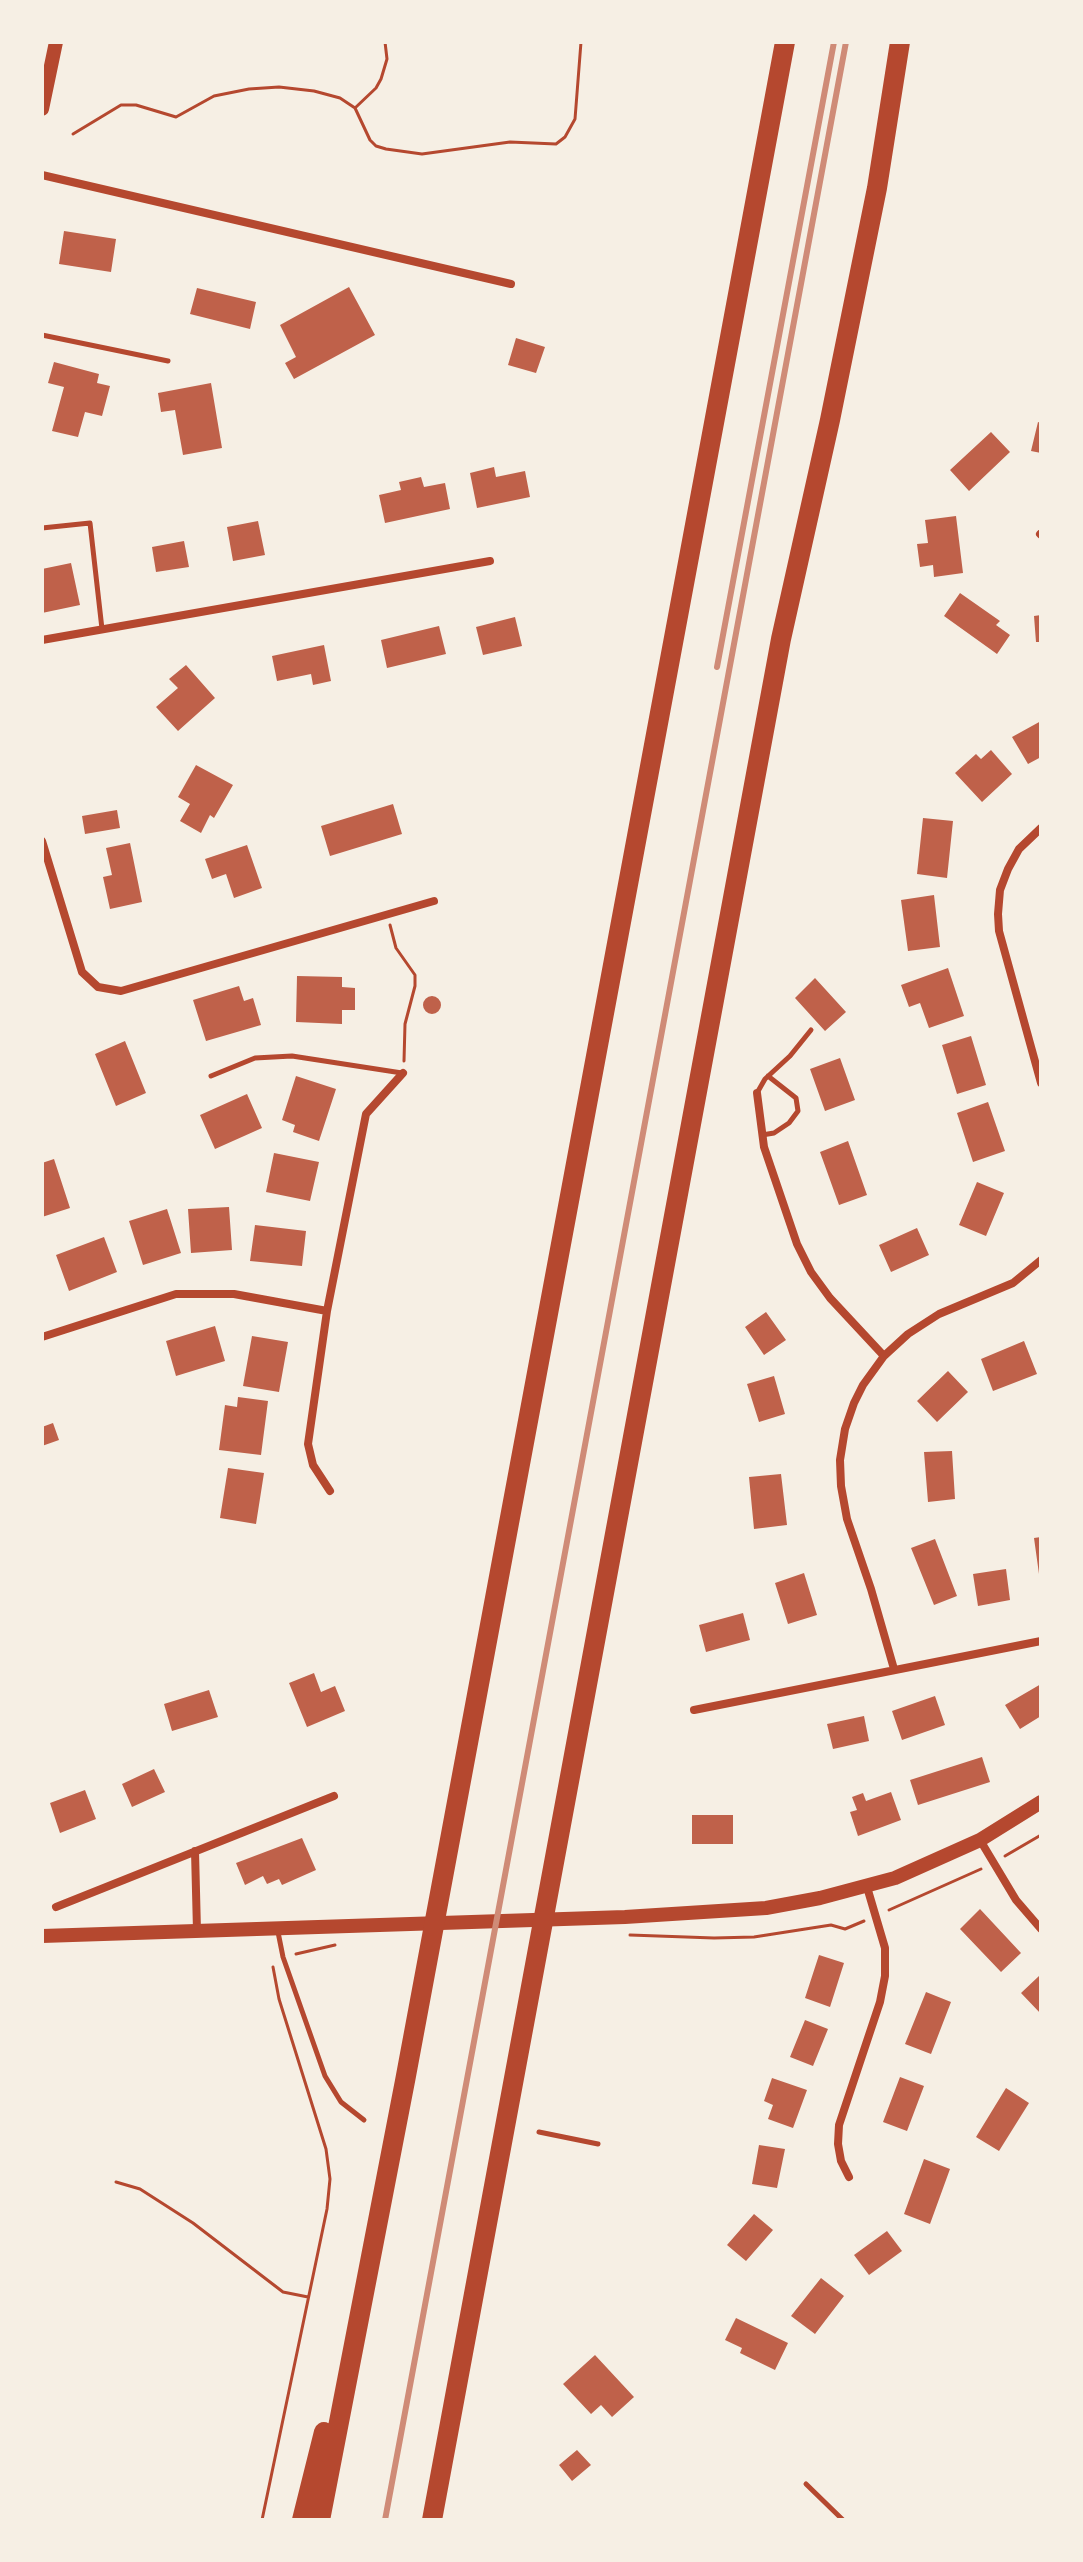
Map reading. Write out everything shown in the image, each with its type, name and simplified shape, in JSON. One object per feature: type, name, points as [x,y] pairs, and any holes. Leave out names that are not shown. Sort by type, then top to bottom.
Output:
[{"type":"highway","points":[[320,2520],[785,42]]},
{"type":"highway","points":[[432,2520],[778,655],[874,204],[900,42]]},
{"type":"highway","points":[[302,2520],[379,2210]]},
{"type":"highway","points":[[334,2520],[379,2210]]},
{"type":"street","points":[[42,109],[56,42]]},
{"type":"street","points":[[42,175],[511,284]]},
{"type":"street","points":[[42,640],[490,561]]},
{"type":"street","points":[[1041,828],[1019,849],[1008,869],[1000,890],[998,914],[999,931],[1041,1083]]},
{"type":"street","points":[[42,841],[82,972],[98,987],[121,991],[434,901]]},
{"type":"street","points":[[330,1491],[313,1465],[308,1444],[327,1311],[366,1114],[403,1073]]},
{"type":"street","points":[[757,1093],[762,1135],[777,1193],[797,1244],[811,1272],[830,1298],[884,1356]]},
{"type":"street","points":[[894,1669],[847,1519],[841,1486],[840,1460],[845,1429],[854,1403],[884,1356],[908,1334],[939,1314],[1013,1283],[1041,1260]]},
{"type":"street","points":[[42,1337],[176,1294],[234,1294],[327,1311]]},
{"type":"street","points":[[694,1710],[1041,1641]]},
{"type":"street","points":[[56,1907],[334,1796]]},
{"type":"street","points":[[42,1936],[625,1917],[766,1908],[867,1887],[895,1878],[980,1840],[1041,1802]]},
{"type":"street","points":[[980,1840],[1016,1900],[1041,1929]]},
{"type":"street","points":[[195,1851],[197,1931]]},
{"type":"street","points":[[849,2177],[839,2152],[839,2125],[880,2002],[885,1976],[885,1948],[867,1887]]},
{"type":"lane","points":[[42,335],[168,361]]},
{"type":"lane","points":[[42,528],[90,523],[102,631]]},
{"type":"lane","points":[[757,1093],[768,1076],[811,1030]]},
{"type":"lane","points":[[211,1076],[255,1058],[292,1056],[403,1073]]},
{"type":"lane","points":[[762,1135],[774,1133],[789,1123],[798,1111],[796,1098],[768,1076]]},
{"type":"lane","points":[[278,1929],[283,1957],[325,2076],[341,2102],[364,2120]]},
{"type":"lane","points":[[539,2132],[598,2144]]},
{"type":"lane","points":[[806,2484],[843,2520]]},
{"type":"path","points":[[355,108],[381,79],[387,59],[385,42]]},
{"type":"path","points":[[73,134],[121,105],[136,105],[176,117],[214,96],[279,87],[340,98],[355,108],[370,140],[386,149],[422,154],[510,142],[556,144],[565,137],[575,119],[581,42]]},
{"type":"path","points":[[387,914],[396,948],[415,975],[405,1024],[403,1073]]},
{"type":"path","points":[[262,2520],[327,2209],[330,2179],[326,2149],[273,1976],[275,1963],[283,1957],[347,1944]]},
{"type":"path","points":[[116,2182],[140,2189],[193,2223],[283,2292],[308,2297]]},
{"type":"building","points":[[64,231],[116,239],[111,272],[59,264]]},
{"type":"building","points":[[349,287],[375,335],[294,379],[285,363],[296,357],[280,325]]},
{"type":"building","points":[[197,288],[256,302],[250,329],[190,314]]},
{"type":"building","points":[[516,338],[545,347],[536,373],[508,365]]},
{"type":"building","points":[[54,362],[99,374],[97,383],[110,386],[102,416],[85,412],[78,437],[52,431],[64,387],[48,383]]},
{"type":"building","points":[[211,383],[222,448],[183,455],[175,410],[161,412],[158,393]]},
{"type":"building","points":[[1038,422],[1041,423],[1041,453],[1031,451]]},
{"type":"building","points":[[991,432],[1010,452],[969,491],[950,470]]},
{"type":"building","points":[[494,467],[496,477],[525,471],[530,497],[477,508],[470,473]]},
{"type":"building","points":[[421,477],[424,487],[445,483],[450,509],[385,523],[379,495],[401,490],[399,482]]},
{"type":"building","points":[[956,516],[963,573],[934,577],[933,565],[920,567],[917,544],[928,543],[925,520]]},
{"type":"building","points":[[258,521],[265,555],[233,561],[227,527]]},
{"type":"building","points":[[184,541],[189,567],[156,572],[152,547]]},
{"type":"building","points":[[71,563],[80,605],[42,613],[42,569]]},
{"type":"building","points":[[960,593],[1000,621],[996,625],[1010,635],[997,654],[944,616]]},
{"type":"building","points":[[1041,615],[1041,642],[1036,642],[1034,616]]},
{"type":"building","points":[[515,617],[522,646],[483,655],[476,627]]},
{"type":"building","points":[[439,626],[446,654],[387,668],[381,640]]},
{"type":"building","points":[[324,645],[331,681],[313,685],[311,674],[277,681],[272,656]]},
{"type":"building","points":[[186,665],[215,698],[178,731],[156,707],[178,688],[169,679]]},
{"type":"building","points":[[1041,721],[1041,757],[1028,764],[1012,737]]},
{"type":"building","points":[[991,750],[1012,774],[982,802],[955,773],[976,754],[981,759]]},
{"type":"building","points":[[196,765],[233,785],[214,818],[210,815],[201,833],[180,821],[190,804],[178,797]]},
{"type":"building","points":[[393,804],[402,834],[330,856],[321,826]]},
{"type":"building","points":[[117,810],[120,828],[85,834],[82,816]]},
{"type":"building","points":[[923,818],[953,821],[947,878],[917,874]]},
{"type":"building","points":[[130,843],[142,902],[110,909],[103,877],[112,875],[106,848]]},
{"type":"building","points":[[247,845],[262,888],[234,898],[226,874],[212,879],[205,859]]},
{"type":"building","points":[[934,895],[940,947],[908,951],[901,900]]},
{"type":"building","points":[[948,968],[964,1016],[929,1028],[920,1003],[909,1007],[901,985]]},
{"type":"building","points":[[297,976],[342,977],[342,987],[355,988],[355,1010],[342,1010],[342,1024],[296,1022]]},
{"type":"building","points":[[815,978],[846,1012],[825,1031],[795,998]]},
{"type":"building","points":[[239,986],[244,1001],[253,998],[261,1025],[206,1041],[193,1000]]},
{"type":"building","points":[[432,996],[441,1005],[432,1014],[423,1005]]},
{"type":"building","points":[[971,1036],[986,1085],[957,1094],[942,1045]]},
{"type":"building","points":[[125,1041],[146,1093],[116,1106],[95,1054]]},
{"type":"building","points":[[840,1058],[855,1100],[825,1111],[810,1069]]},
{"type":"building","points":[[296,1076],[336,1089],[319,1141],[293,1132],[295,1125],[282,1120]]},
{"type":"building","points":[[247,1094],[262,1128],[215,1149],[200,1115]]},
{"type":"building","points":[[988,1102],[1005,1151],[973,1162],[957,1113]]},
{"type":"building","points":[[848,1141],[867,1195],[839,1205],[820,1152]]},
{"type":"building","points":[[274,1153],[319,1162],[310,1201],[266,1192]]},
{"type":"building","points":[[54,1159],[70,1208],[42,1217],[42,1163]]},
{"type":"building","points":[[977,1182],[1004,1193],[986,1236],[959,1225]]},
{"type":"building","points":[[229,1207],[232,1250],[191,1253],[188,1209]]},
{"type":"building","points":[[167,1209],[181,1253],[143,1265],[129,1221]]},
{"type":"building","points":[[255,1225],[306,1231],[302,1266],[250,1261]]},
{"type":"building","points":[[917,1228],[929,1255],[891,1272],[879,1245]]},
{"type":"building","points":[[104,1237],[117,1272],[69,1291],[56,1255]]},
{"type":"building","points":[[766,1312],[786,1340],[764,1355],[745,1327]]},
{"type":"building","points":[[215,1326],[225,1361],[176,1376],[166,1341]]},
{"type":"building","points":[[252,1336],[288,1342],[279,1392],[243,1386]]},
{"type":"building","points":[[1024,1341],[1037,1374],[993,1391],[981,1359]]},
{"type":"building","points":[[948,1371],[968,1392],[937,1422],[917,1401]]},
{"type":"building","points":[[774,1376],[785,1414],[759,1422],[747,1384]]},
{"type":"building","points":[[238,1397],[268,1401],[261,1455],[219,1450],[225,1405],[237,1407]]},
{"type":"building","points":[[53,1423],[59,1440],[42,1446],[42,1427]]},
{"type":"building","points":[[952,1451],[955,1499],[928,1502],[924,1452]]},
{"type":"building","points":[[228,1468],[264,1473],[256,1524],[220,1518]]},
{"type":"building","points":[[781,1474],[787,1525],[754,1529],[749,1477]]},
{"type":"building","points":[[1041,1537],[1041,1574],[1039,1574],[1034,1538]]},
{"type":"building","points":[[935,1539],[957,1596],[934,1605],[911,1548]]},
{"type":"building","points":[[1006,1569],[1010,1600],[978,1606],[973,1574]]},
{"type":"building","points":[[804,1573],[817,1615],[788,1624],[775,1583]]},
{"type":"building","points":[[743,1613],[750,1640],[706,1652],[699,1625]]},
{"type":"building","points":[[314,1673],[321,1692],[335,1686],[345,1711],[307,1727],[289,1683]]},
{"type":"building","points":[[1041,1684],[1041,1716],[1020,1729],[1005,1705]]},
{"type":"building","points":[[209,1690],[218,1717],[172,1731],[164,1704]]},
{"type":"building","points":[[935,1696],[945,1725],[902,1740],[892,1711]]},
{"type":"building","points":[[864,1716],[869,1741],[833,1749],[827,1724]]},
{"type":"building","points":[[982,1757],[990,1782],[918,1805],[910,1780]]},
{"type":"building","points":[[154,1769],[165,1792],[132,1807],[122,1784]]},
{"type":"building","points":[[85,1790],[96,1819],[60,1833],[50,1803]]},
{"type":"building","points":[[891,1792],[901,1820],[858,1836],[850,1812],[857,1810],[852,1797],[863,1793],[866,1801]]},
{"type":"building","points":[[692,1815],[733,1815],[733,1844],[692,1844]]},
{"type":"building","points":[[302,1838],[316,1870],[282,1885],[279,1879],[267,1884],[263,1876],[245,1885],[236,1863]]},
{"type":"building","points":[[980,1909],[1021,1953],[1001,1972],[960,1929]]},
{"type":"building","points":[[819,1955],[844,1963],[830,2007],[805,1998]]},
{"type":"building","points":[[1039,1976],[1041,1978],[1041,2014],[1021,1993]]},
{"type":"building","points":[[926,1992],[951,2002],[931,2054],[905,2044]]},
{"type":"building","points":[[805,2020],[828,2029],[813,2066],[790,2057]]},
{"type":"building","points":[[900,2077],[924,2086],[907,2131],[883,2122]]},
{"type":"building","points":[[772,2078],[807,2090],[793,2128],[768,2119],[773,2105],[764,2101]]},
{"type":"building","points":[[1006,2088],[1029,2103],[999,2151],[976,2137]]},
{"type":"building","points":[[759,2145],[785,2149],[777,2188],[752,2184]]},
{"type":"building","points":[[924,2159],[950,2169],[930,2224],[904,2214]]},
{"type":"building","points":[[754,2214],[773,2230],[746,2261],[727,2245]]},
{"type":"building","points":[[887,2231],[902,2251],[869,2275],[854,2255]]},
{"type":"building","points":[[821,2278],[844,2296],[815,2334],[791,2316]]},
{"type":"building","points":[[736,2318],[788,2343],[775,2370],[740,2353],[742,2348],[725,2340]]},
{"type":"building","points":[[595,2355],[634,2397],[612,2417],[601,2405],[591,2414],[563,2384]]},
{"type":"building","points":[[577,2450],[591,2465],[572,2481],[559,2465]]},
{"type":"railway","points":[[717,667],[834,42]]},
{"type":"railway","points":[[385,2520],[846,42]]}]
